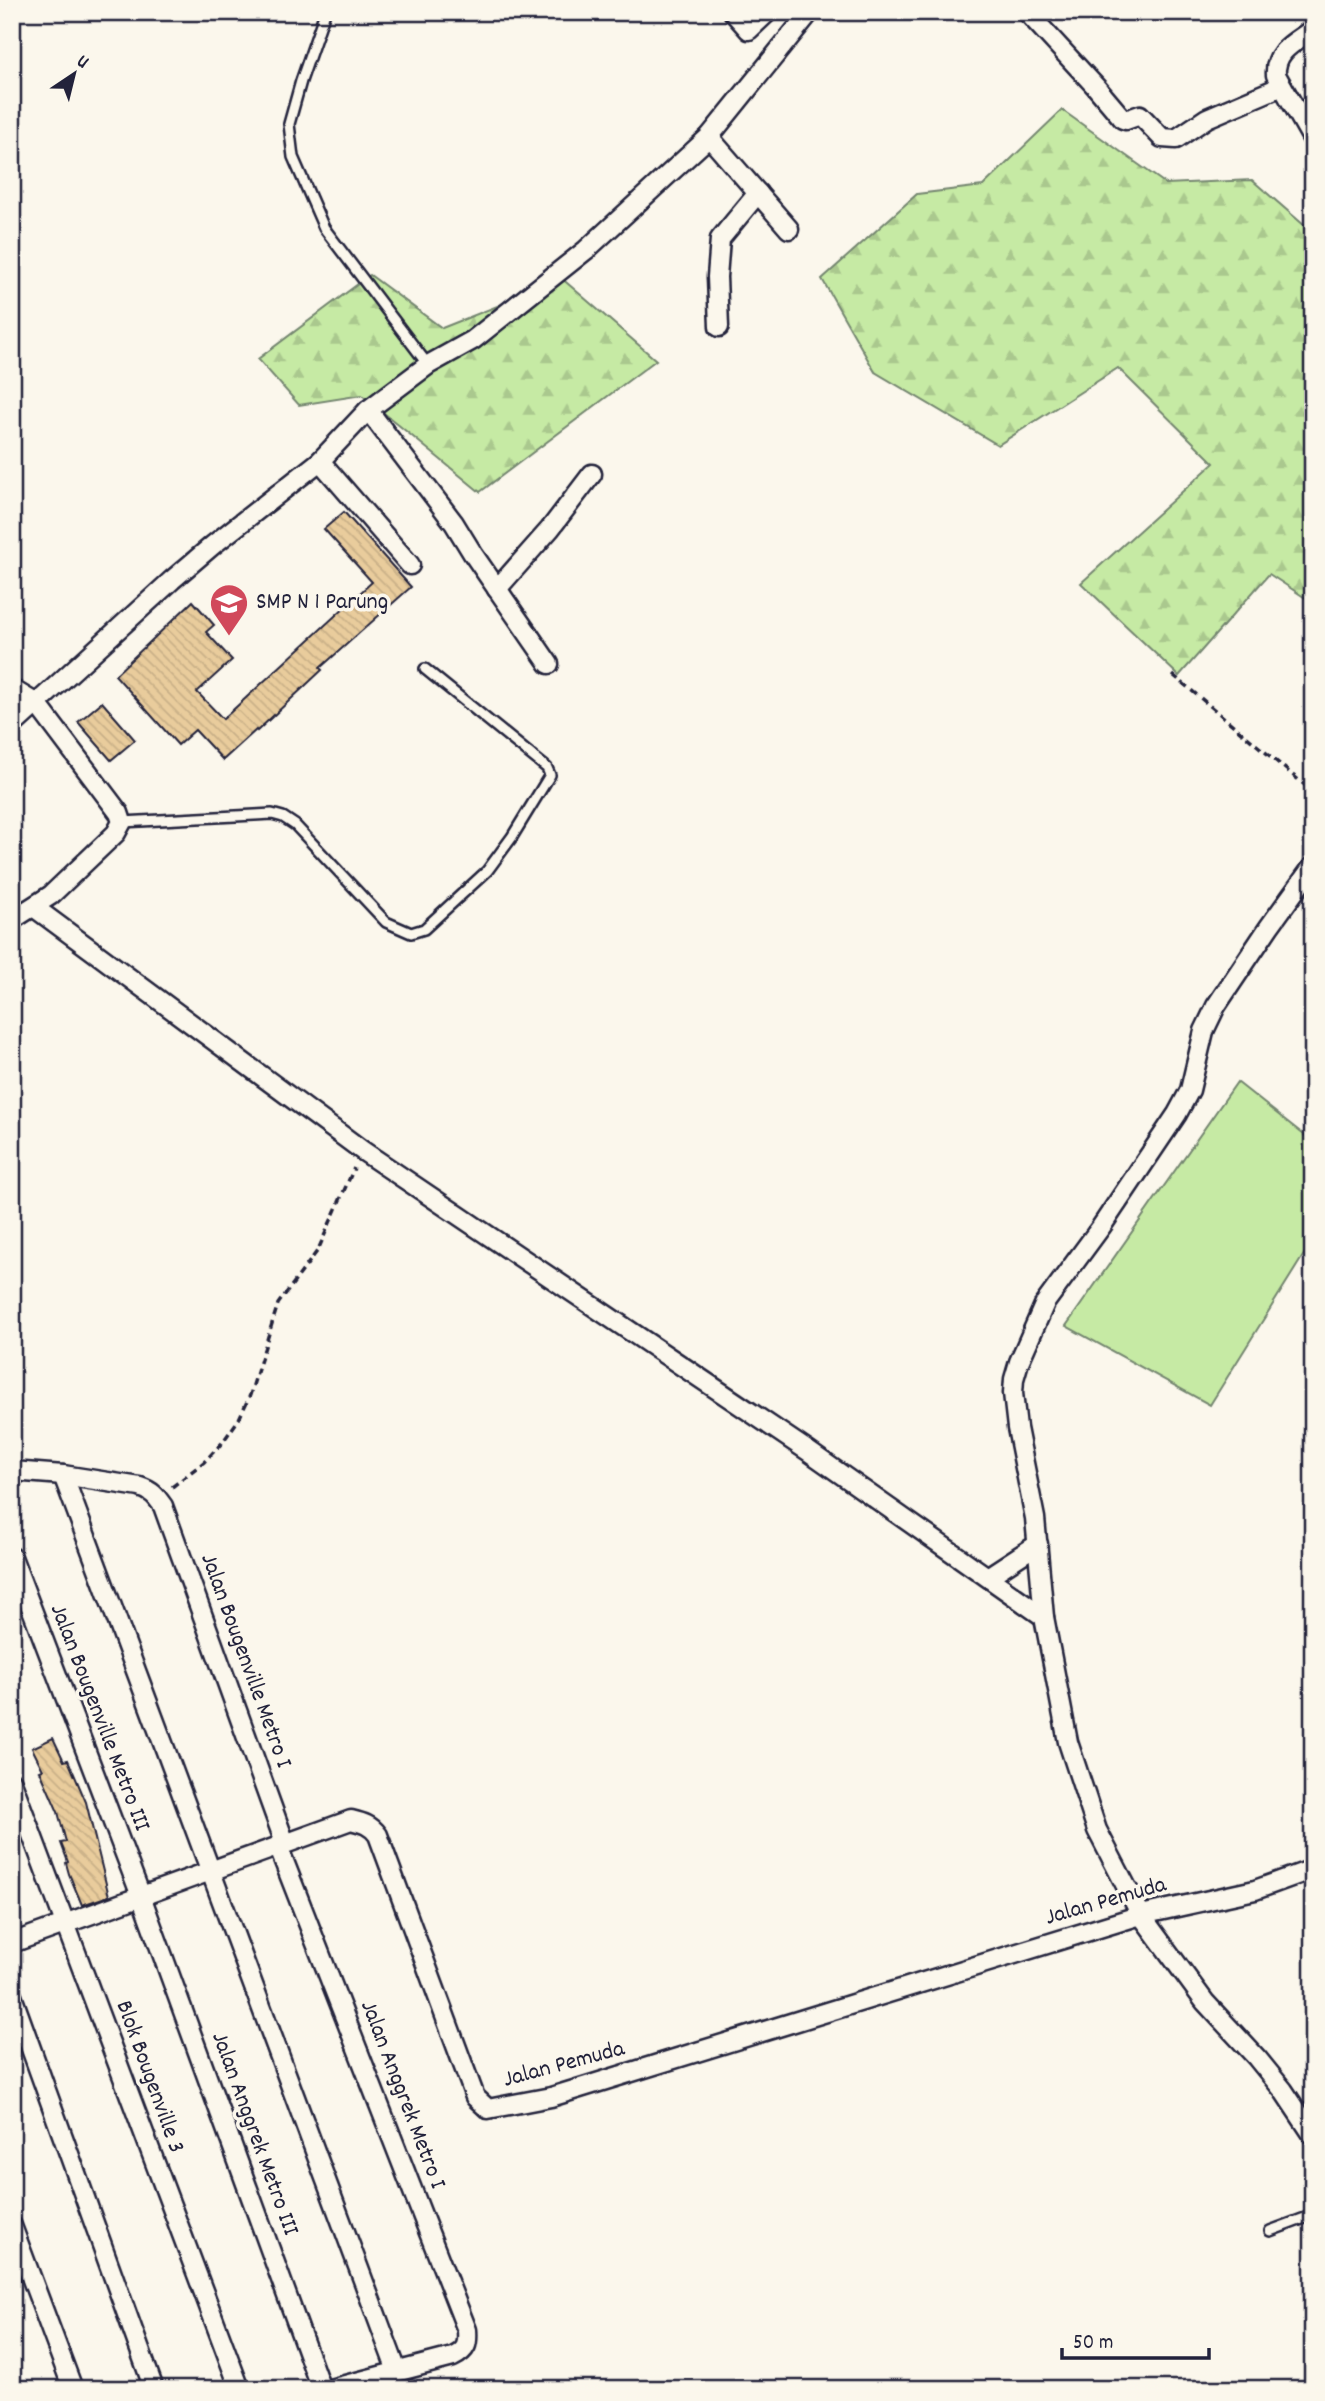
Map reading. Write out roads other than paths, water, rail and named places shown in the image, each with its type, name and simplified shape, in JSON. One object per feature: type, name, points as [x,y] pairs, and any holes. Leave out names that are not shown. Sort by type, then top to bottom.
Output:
[{"type":"street","points":[[733,12],[749,30],[768,12]]},
{"type":"street","points":[[12,726],[193,562],[320,461],[368,410],[428,365],[473,340],[586,250],[709,137],[810,12]]},
{"type":"street","points":[[1027,12],[1125,120],[1140,115],[1162,138],[1176,139],[1208,118],[1282,86]]},
{"type":"street","points":[[1313,29],[1286,48],[1277,60],[1276,75],[1313,140]]},
{"type":"street","points":[[709,137],[789,229]]},
{"type":"street","points":[[719,327],[717,277],[720,239],[758,192]]},
{"type":"street","points":[[368,410],[454,523],[549,664]]},
{"type":"street","points":[[320,461],[410,565]]},
{"type":"street","points":[[497,589],[550,529],[592,474]]},
{"type":"street","points":[[12,689],[37,704],[119,813],[122,822],[116,833],[51,895],[12,920]]},
{"type":"street","points":[[1311,871],[1216,1006],[1204,1031],[1191,1090],[1177,1114],[1101,1227],[1045,1303],[1024,1347],[1014,1379],[1014,1409],[1033,1505],[1044,1617],[1073,1764],[1101,1839],[1141,1915],[1205,2002],[1283,2090],[1313,2135]]},
{"type":"street","points":[[34,908],[363,1151],[989,1576],[1044,1617]]},
{"type":"street","points":[[12,1471],[63,1475],[397,2371],[330,2389]]},
{"type":"street","name":"Jalan Bougenville Metro I","points":[[63,1475],[141,1487],[150,1490],[163,1506],[282,1844]]},
{"type":"street","points":[[989,1576],[1038,1544]]},
{"type":"street","name":"Jalan Bougenville Metro III","points":[[12,1557],[141,1896]]},
{"type":"street","name":"Blok Bougenville 3","points":[[12,1782],[240,2389]]},
{"type":"street","name":"Jalan Pemuda","points":[[12,1943],[351,1820],[373,1828],[377,1835],[475,2097],[488,2109],[551,2097],[1141,1915],[1255,1890],[1313,1869]]},
{"type":"street","name":"Jalan Anggrek Metro I","points":[[282,1844],[467,2330],[468,2344],[463,2352],[397,2371]]},
{"type":"street","name":"Jalan Anggrek Metro III","points":[[141,1896],[321,2389]]},
{"type":"street","points":[[12,1996],[154,2389]]},
{"type":"street","points":[[12,2226],[73,2389]]},
{"type":"lane","points":[[325,12],[289,124],[293,157],[324,228],[428,365]]},
{"type":"lane","points":[[122,822],[272,814],[284,817],[295,825],[386,922],[411,933],[424,929],[487,871],[512,837],[550,775],[547,768],[425,669]]},
{"type":"lane","points":[[1270,2231],[1313,2215]]},
{"type":"place","name":"SMP N 1 Parung","points":[[229,637]]}]
